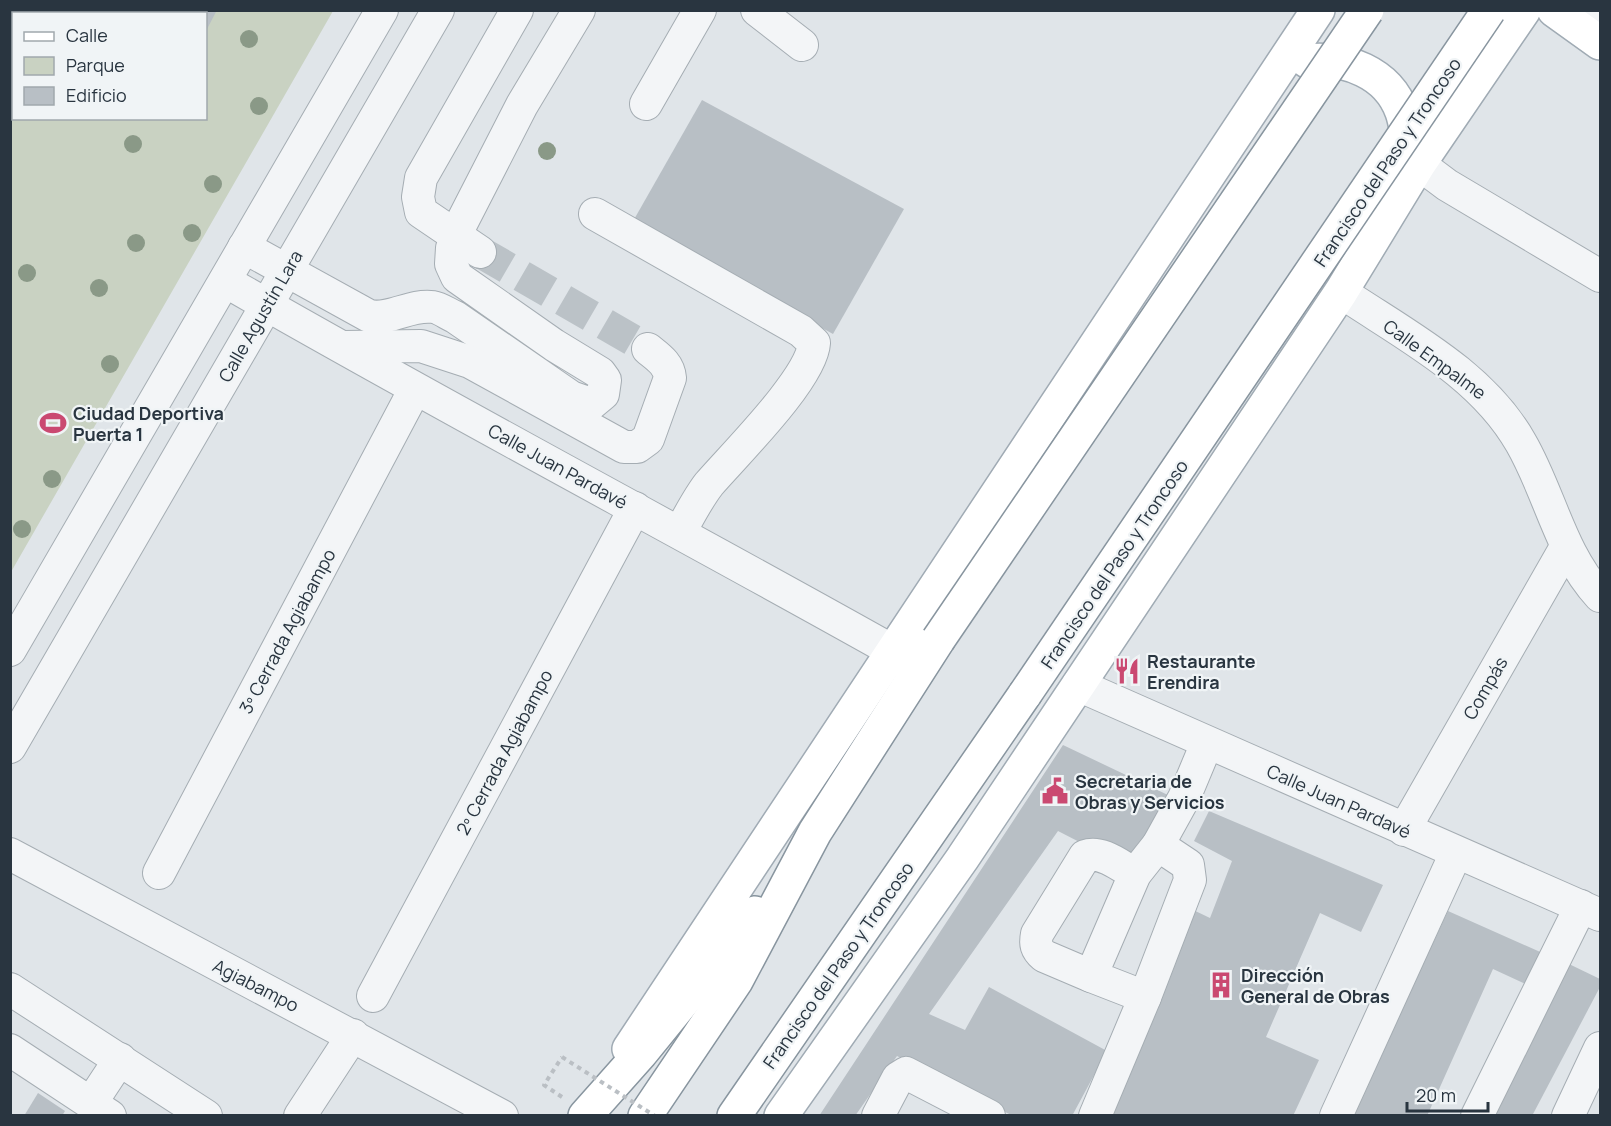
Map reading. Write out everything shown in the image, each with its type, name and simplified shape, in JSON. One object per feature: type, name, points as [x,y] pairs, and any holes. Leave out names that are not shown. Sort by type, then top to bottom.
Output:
[{"type":"main road","points":[[584,1116],[891,650],[1318,10]]},
{"type":"main road","points":[[584,1116],[641,1053],[748,923],[815,832],[938,640],[1367,10]]},
{"type":"main road","name":"Francisco del Paso y Troncoso","points":[[734,1116],[1025,694],[1490,10]]},
{"type":"main road","name":"Francisco del Paso y Troncoso","points":[[782,1116],[962,859],[1341,292],[1419,164],[1524,10]]},
{"type":"main road","points":[[1554,10],[1596,32]]},
{"type":"main road","points":[[1277,74],[1291,66],[1322,60],[1337,61],[1367,71],[1392,94],[1401,109],[1408,142],[1419,164]]},
{"type":"main road","points":[[645,1116],[736,981],[815,832]]},
{"type":"street","points":[[10,650],[382,10]]},
{"type":"street","name":"Calle Agustín Lara","points":[[10,747],[438,10]]},
{"type":"street","points":[[468,244],[421,212],[418,197],[421,178],[517,10]]},
{"type":"street","points":[[468,244],[522,105],[579,10]]},
{"type":"street","points":[[646,104],[700,10]]},
{"type":"street","points":[[757,10],[802,45]]},
{"type":"street","points":[[1419,164],[1447,185],[1600,276]]},
{"type":"street","points":[[595,214],[801,331],[814,343],[810,358],[766,422],[708,486],[680,532]]},
{"type":"street","points":[[244,248],[369,316],[389,317],[417,307],[435,307],[455,317],[571,397],[591,404],[603,394],[605,380],[600,373],[554,345],[457,277],[451,264],[452,248],[468,244]]},
{"type":"street","name":"Calle Juan Pardavé","points":[[225,281],[415,389],[680,532],[891,650]]},
{"type":"street","name":"Calle Empalme","points":[[1341,292],[1446,362],[1490,398],[1521,442],[1548,497],[1566,547],[1600,596]]},
{"type":"street","points":[[344,347],[421,346],[448,353],[470,362],[624,447],[637,447],[648,439],[670,378],[669,370],[664,363],[648,349]]},
{"type":"street","name":"3º Cerrada Agiabampo","points":[[159,873],[415,389]]},
{"type":"street","name":"2º Cerrada Agiabampo","points":[[373,996],[634,508]]},
{"type":"street","name":"Compás","points":[[1404,830],[1566,547]]},
{"type":"street","name":"Calle Juan Pardavé","points":[[1078,685],[1456,853],[1591,910]]},
{"type":"street","points":[[1091,976],[1135,874],[1158,845],[1184,798],[1208,743]]},
{"type":"street","points":[[1095,1116],[1145,997],[1191,872],[1182,860],[1158,845]]},
{"type":"street","points":[[1135,874],[1101,855],[1093,853],[1085,856],[1037,934],[1035,942],[1038,950],[1044,956],[1145,997]]},
{"type":"street","points":[[1336,1116],[1456,853]]},
{"type":"street","name":"Agiabampo","points":[[10,854],[131,921],[353,1035],[502,1116]]},
{"type":"street","points":[[1477,1116],[1591,910]]},
{"type":"street","points":[[10,989],[206,1116]]},
{"type":"street","points":[[300,1116],[353,1035]]},
{"type":"street","points":[[1568,1116],[1600,1048]]},
{"type":"street","points":[[10,1050],[101,1109],[120,1059]]},
{"type":"street","points":[[878,1116],[898,1078],[906,1073],[989,1116]]},
{"type":"path","points":[[544,1085],[562,1057],[655,1116]]},
{"type":"green space","name":"Ciudad Deportiva Puerta 1","points":[[11,11],[333,11],[11,572]]},
{"type":"building","points":[[180,10],[217,10],[207,29],[207,12],[179,12]]},
{"type":"building","points":[[702,100],[904,209],[833,334],[632,223]]},
{"type":"building","points":[[1063,745],[1170,796],[1128,867],[1058,831],[929,1014],[965,1030],[989,987],[1107,1051],[1072,1116],[1013,1116],[897,1056],[855,1116],[819,1116]]},
{"type":"building","name":"Dirección General de Obras","points":[[1209,811],[1383,885],[1361,932],[1320,913],[1266,1037],[1319,1060],[1293,1116],[1097,1116],[1187,907],[1210,918],[1232,861],[1194,841]]},
{"type":"building","name":"Dirección General de Obras","points":[[1448,911],[1547,955],[1532,987],[1493,969],[1427,1116],[1352,1116]]},
{"type":"building","points":[[1569,964],[1600,979],[1600,987],[1532,1116],[1489,1116]]},
{"type":"building","points":[[38,1093],[65,1111],[62,1116],[24,1116]]},
{"type":"tunnel","points":[[480,252],[648,349]]},
{"type":"place","name":"Ciudad Deportiva Puerta 1","points":[[53,423]]},
{"type":"place","name":"Restaurante Erendira","points":[[1127,671]]},
{"type":"place","name":"Secretaria de Obras y Servicios","points":[[1055,791]]},
{"type":"place","name":"Dirección General de Obras","points":[[1221,985]]}]
